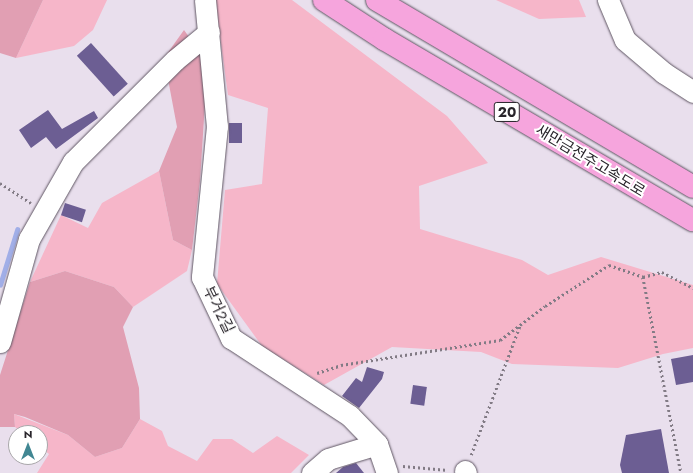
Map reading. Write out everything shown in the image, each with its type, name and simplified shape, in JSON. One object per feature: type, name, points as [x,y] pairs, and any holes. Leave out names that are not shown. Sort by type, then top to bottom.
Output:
[{"type":"highway","name":"새만금전주고속도로","points":[[324,0],[384,39],[693,220]]},
{"type":"highway","name":"새만금전주고속도로","points":[[377,0],[693,186]]},
{"type":"street","name":"부거2길","points":[[205,0],[217,126],[202,277],[231,338],[350,416],[377,444],[386,469]]},
{"type":"street","points":[[608,0],[625,40],[664,72],[693,92]]},
{"type":"street","points":[[0,342],[29,239],[73,162],[175,60],[209,32]]},
{"type":"street","points":[[312,473],[328,458],[377,444]]},
{"type":"path","points":[[0,183],[44,212]]},
{"type":"path","points":[[296,380],[341,365],[500,340],[520,324],[609,265],[643,277],[662,272],[693,288]]},
{"type":"path","points":[[643,277],[681,473]]},
{"type":"path","points":[[386,469],[466,472],[520,324]]},
{"type":"shaded area","points":[[0,0],[43,0],[16,58],[0,53]]},
{"type":"shaded area","points":[[43,0],[107,0],[93,30],[74,46],[16,58]]},
{"type":"shaded area","points":[[215,0],[292,0],[447,116],[488,163],[419,186],[420,229],[522,260],[548,275],[601,257],[693,285],[693,348],[663,354],[618,368],[512,364],[481,352],[392,347],[324,385],[262,346],[217,284],[225,190],[262,184],[268,108],[228,95]]},
{"type":"shaded area","points":[[496,0],[579,0],[586,17],[539,19]]},
{"type":"shaded area","points":[[184,30],[200,52],[205,103],[200,181],[192,250],[173,240],[159,171],[177,127],[164,58]]},
{"type":"shaded area","points":[[159,171],[173,240],[192,250],[187,271],[133,307],[114,287],[65,271],[30,282],[61,215],[88,228],[102,203]]},
{"type":"shaded area","points":[[65,271],[114,287],[133,307],[123,327],[139,388],[140,419],[122,448],[95,457],[68,435],[48,427],[48,425],[14,414],[15,425],[0,427],[0,375],[30,282]]},
{"type":"shaded area","points":[[14,414],[42,425],[15,425]]},
{"type":"shaded area","points":[[140,419],[162,431],[168,446],[197,461],[213,439],[232,439],[253,453],[277,436],[309,455],[291,473],[37,473],[42,465],[48,465],[48,427],[68,435],[95,457],[122,448]]},
{"type":"building","points":[[91,43],[128,84],[114,97],[77,56]]},
{"type":"building","points":[[48,110],[62,129],[94,111],[98,118],[56,149],[46,137],[31,148],[19,130]]},
{"type":"building","points":[[229,123],[242,123],[242,143],[229,143]]},
{"type":"building","points":[[65,203],[86,210],[82,222],[61,215]]},
{"type":"building","points":[[693,355],[693,382],[676,385],[671,359]]},
{"type":"building","points":[[367,367],[384,372],[382,379],[359,408],[342,396],[356,378],[362,382]]},
{"type":"building","points":[[413,385],[427,387],[424,406],[410,404]]},
{"type":"building","points":[[661,429],[669,473],[622,473],[620,465],[626,435]]},
{"type":"building","points":[[356,463],[364,473],[336,473],[343,467]]},
{"type":"waterway","points":[[0,285],[17,230]]}]
